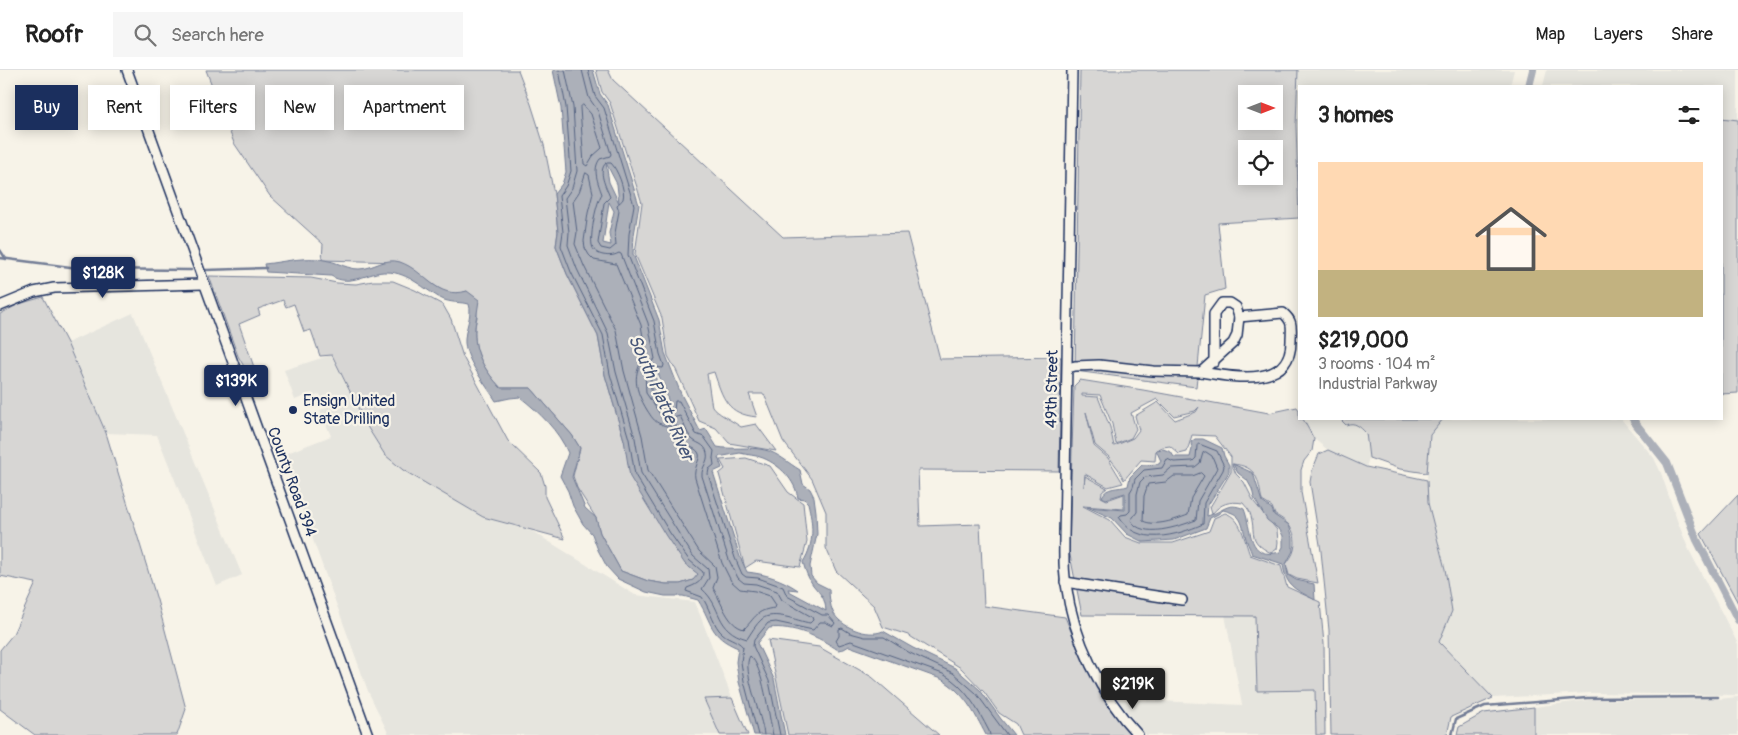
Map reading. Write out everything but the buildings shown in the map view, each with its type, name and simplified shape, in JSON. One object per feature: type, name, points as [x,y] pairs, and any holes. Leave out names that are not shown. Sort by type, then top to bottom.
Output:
[{"type":"street","name":"County Road 394","points":[[127,70],[368,735]]},
{"type":"street","name":"49th Street","points":[[1072,70],[1064,538],[1065,582],[1071,614],[1079,637],[1101,684],[1138,735]]},
{"type":"street","points":[[0,306],[34,292],[54,288],[204,284]]},
{"type":"street","points":[[1201,372],[1214,362],[1233,343],[1237,335],[1239,317],[1236,307],[1230,303],[1222,303],[1214,314],[1214,362]]},
{"type":"street","points":[[1068,368],[1099,365],[1153,372],[1201,372],[1231,377],[1266,376],[1276,372],[1287,360],[1291,346],[1291,322],[1289,318],[1283,313],[1239,317]]},
{"type":"street","points":[[1065,582],[1182,600]]},
{"type":"shaded area","points":[[206,70],[518,70],[544,145],[554,194],[558,231],[556,246],[567,274],[598,336],[605,375],[624,440],[699,574],[693,580],[680,584],[666,584],[648,581],[621,571],[600,533],[596,518],[577,488],[573,476],[580,448],[572,435],[531,388],[501,388],[490,375],[478,353],[475,337],[477,313],[467,291],[458,294],[446,293],[399,262],[322,260],[323,244],[270,196],[234,143],[229,130],[255,130],[255,85],[212,85]]},
{"type":"shaded area","points":[[596,70],[608,70],[613,80],[783,237],[907,233],[940,359],[1061,357],[1059,471],[918,470],[920,526],[980,524],[984,606],[1065,617],[1085,665],[1101,694],[1110,708],[1133,735],[1021,735],[1016,724],[999,713],[984,692],[961,668],[908,635],[883,627],[874,606],[836,571],[826,548],[826,512],[812,479],[783,441],[764,394],[749,394],[757,417],[747,415],[733,409],[728,403],[720,390],[714,372],[707,374],[714,409],[741,427],[756,424],[776,451],[729,443],[716,428],[699,421],[668,356],[662,318],[635,254],[642,203],[610,103],[602,92]]},
{"type":"shaded area","points":[[1080,70],[1298,70],[1296,125],[1298,218],[1218,223],[1225,289],[1205,295],[1196,387],[1075,371]]},
{"type":"shaded area","points":[[1298,70],[1514,70],[1510,85],[1298,85],[1298,169],[1296,125]]},
{"type":"shaded area","points":[[1547,70],[1738,70],[1738,120],[1723,118],[1723,85],[1543,85]]},
{"type":"shaded area","points":[[1723,118],[1738,120],[1738,393],[1723,394]]},
{"type":"shaded area","points":[[209,276],[311,278],[337,283],[356,284],[373,281],[393,281],[443,305],[451,319],[463,357],[508,441],[541,473],[545,486],[545,497],[565,539],[483,517],[403,470],[385,455],[368,428],[332,355],[320,356],[311,330],[304,332],[294,304],[286,307],[283,300],[258,309],[260,315],[239,324],[255,370],[246,370],[238,356]]},
{"type":"shaded area","points":[[43,297],[67,343],[106,433],[157,600],[186,709],[177,735],[35,735],[0,709],[0,650],[13,634],[36,583],[0,576],[0,314],[19,304]]},
{"type":"shaded area","points":[[133,313],[242,575],[217,586],[157,435],[106,433],[67,343]]},
{"type":"shaded area","points":[[331,355],[368,428],[385,455],[483,517],[532,531],[635,595],[695,602],[732,698],[704,700],[720,735],[389,735],[368,691],[282,455],[331,436],[320,410],[325,408],[320,394],[314,397],[312,393],[295,400],[284,370]]},
{"type":"shaded area","points":[[1080,380],[1269,413],[1297,407],[1298,420],[1304,420],[1314,439],[1312,451],[1304,461],[1301,470],[1301,492],[1318,583],[1297,579],[1289,575],[1286,564],[1294,550],[1295,539],[1293,533],[1288,524],[1275,515],[1272,507],[1262,501],[1258,481],[1252,471],[1241,465],[1232,464],[1236,474],[1244,482],[1254,502],[1277,530],[1277,549],[1271,553],[1255,540],[1252,520],[1243,503],[1234,502],[1226,504],[1219,507],[1212,514],[1210,507],[1231,472],[1231,457],[1215,436],[1192,435],[1187,452],[1179,454],[1170,446],[1156,450],[1155,461],[1141,460],[1124,480],[1109,457],[1095,445],[1086,412],[1094,446],[1108,458],[1123,483],[1108,487],[1085,474],[1084,487],[1085,476],[1107,488],[1102,492],[1101,497],[1107,500],[1124,494],[1124,509],[1083,506],[1110,520],[1125,537],[1141,543],[1173,543],[1209,531],[1214,518],[1225,513],[1231,516],[1242,530],[1250,555],[1281,566],[1287,587],[1320,602],[1324,644],[1325,735],[1316,735],[1315,690],[1257,691],[1255,616],[1082,615],[1069,550],[1074,386]],"holes":[[[1082,394],[1100,395],[1112,424],[1116,444],[1131,438],[1136,429],[1131,413],[1157,399],[1174,416],[1195,411],[1199,407],[1196,412],[1175,420],[1158,402],[1135,416],[1139,430],[1133,438],[1114,446],[1110,427],[1098,397],[1082,396]]]},
{"type":"shaded area","points":[[1304,420],[1341,420],[1346,425],[1350,423],[1356,424],[1366,433],[1369,458],[1366,467],[1328,450],[1314,439]]},
{"type":"shaded area","points":[[1341,420],[1442,420],[1430,435],[1427,473],[1400,469],[1369,458],[1366,433],[1357,425],[1346,425]]},
{"type":"shaded area","points":[[1442,420],[1622,420],[1654,458],[1688,548],[1738,644],[1738,695],[1590,693],[1493,698],[1439,642],[1452,611],[1445,569],[1428,503],[1427,466],[1430,435]]},
{"type":"shaded area","points":[[1328,450],[1366,467],[1427,480],[1428,503],[1445,569],[1452,611],[1439,642],[1493,698],[1451,717],[1447,735],[1331,735],[1329,630],[1321,551],[1310,482],[1319,454]]},
{"type":"shaded area","points":[[746,458],[770,466],[788,492],[803,503],[807,542],[800,567],[756,561],[745,568],[719,474],[725,469],[720,460]]},
{"type":"shaded area","points":[[1738,495],[1738,603],[1701,534]]},
{"type":"shaded area","points":[[1225,615],[1255,616],[1257,691],[1315,690],[1316,735],[1146,735],[1117,699],[1242,705]]},
{"type":"shaded area","points":[[768,640],[819,647],[872,677],[939,735],[788,735]]},
{"type":"shaded area","points":[[1738,697],[1738,735],[1534,735],[1534,707],[1589,700],[1719,699]]},
{"type":"shaded area","points":[[732,698],[748,735],[720,735],[704,699]]},
{"type":"shaded area","points":[[1534,707],[1534,735],[1457,735],[1459,727],[1484,713]]},
{"type":"water","name":"South Platte River","points":[[553,70],[593,70],[600,94],[608,105],[639,205],[633,254],[659,320],[665,353],[681,394],[700,431],[706,429],[717,447],[753,448],[770,451],[800,470],[803,484],[810,489],[814,497],[816,512],[817,534],[810,566],[811,576],[817,583],[829,589],[831,607],[837,617],[855,630],[870,633],[883,631],[955,668],[980,690],[1014,735],[986,735],[973,711],[962,696],[941,679],[849,646],[838,650],[823,641],[796,630],[769,628],[757,643],[774,679],[785,735],[754,735],[739,682],[736,662],[738,648],[717,634],[698,600],[683,596],[665,596],[646,592],[618,579],[607,567],[592,534],[583,524],[573,506],[560,476],[568,453],[559,437],[541,416],[520,397],[496,401],[469,358],[465,343],[470,313],[469,304],[442,299],[409,278],[395,273],[380,272],[346,280],[331,276],[266,272],[264,264],[304,259],[321,259],[359,269],[395,261],[409,266],[447,292],[467,291],[479,300],[475,327],[476,345],[481,361],[490,375],[501,388],[531,388],[572,435],[580,448],[572,477],[585,508],[596,518],[600,533],[621,571],[648,581],[666,584],[680,584],[693,580],[698,574],[685,564],[630,477],[624,440],[605,375],[598,336],[567,274],[556,246],[558,232],[554,194],[562,184],[566,172],[561,108]],"holes":[[[606,163],[617,184],[619,203],[609,182]],[[609,202],[614,211],[609,233],[611,245],[603,243]],[[656,369],[665,388],[671,412],[656,388]],[[740,453],[769,461],[781,469],[790,479],[798,498],[804,499],[808,503],[812,533],[810,548],[803,562],[810,580],[824,599],[826,611],[789,591],[788,589],[798,590],[780,580],[747,572],[740,557],[713,472],[722,468],[718,457]]]},
{"type":"water","points":[[1195,439],[1203,439],[1222,448],[1229,465],[1229,472],[1208,505],[1207,516],[1233,506],[1244,509],[1250,534],[1256,548],[1269,554],[1280,552],[1283,547],[1283,536],[1280,530],[1267,520],[1254,498],[1247,480],[1238,473],[1233,464],[1253,473],[1262,502],[1272,509],[1274,515],[1289,525],[1293,538],[1293,551],[1286,564],[1288,575],[1296,580],[1314,584],[1315,600],[1289,583],[1283,564],[1252,554],[1241,521],[1233,513],[1223,510],[1210,518],[1206,528],[1174,540],[1143,542],[1127,534],[1112,518],[1087,507],[1125,510],[1125,493],[1106,499],[1102,497],[1104,493],[1110,489],[1128,486],[1130,477],[1142,465],[1159,464],[1161,461],[1156,450],[1163,449],[1171,452],[1174,457],[1190,457],[1191,442]]},
{"type":"waterway","points":[[1529,85],[1533,70]]},
{"type":"waterway","points":[[0,250],[6,259]]},
{"type":"waterway","points":[[0,258],[86,269],[191,270]]},
{"type":"waterway","points":[[206,270],[266,268]]},
{"type":"waterway","points":[[1634,420],[1667,463],[1697,540],[1738,620]]},
{"type":"waterway","points":[[1452,735],[1456,719],[1485,706],[1587,698],[1718,697]]},
{"type":"place","name":"Ensign United State Drilling","points":[[293,410]]}]
